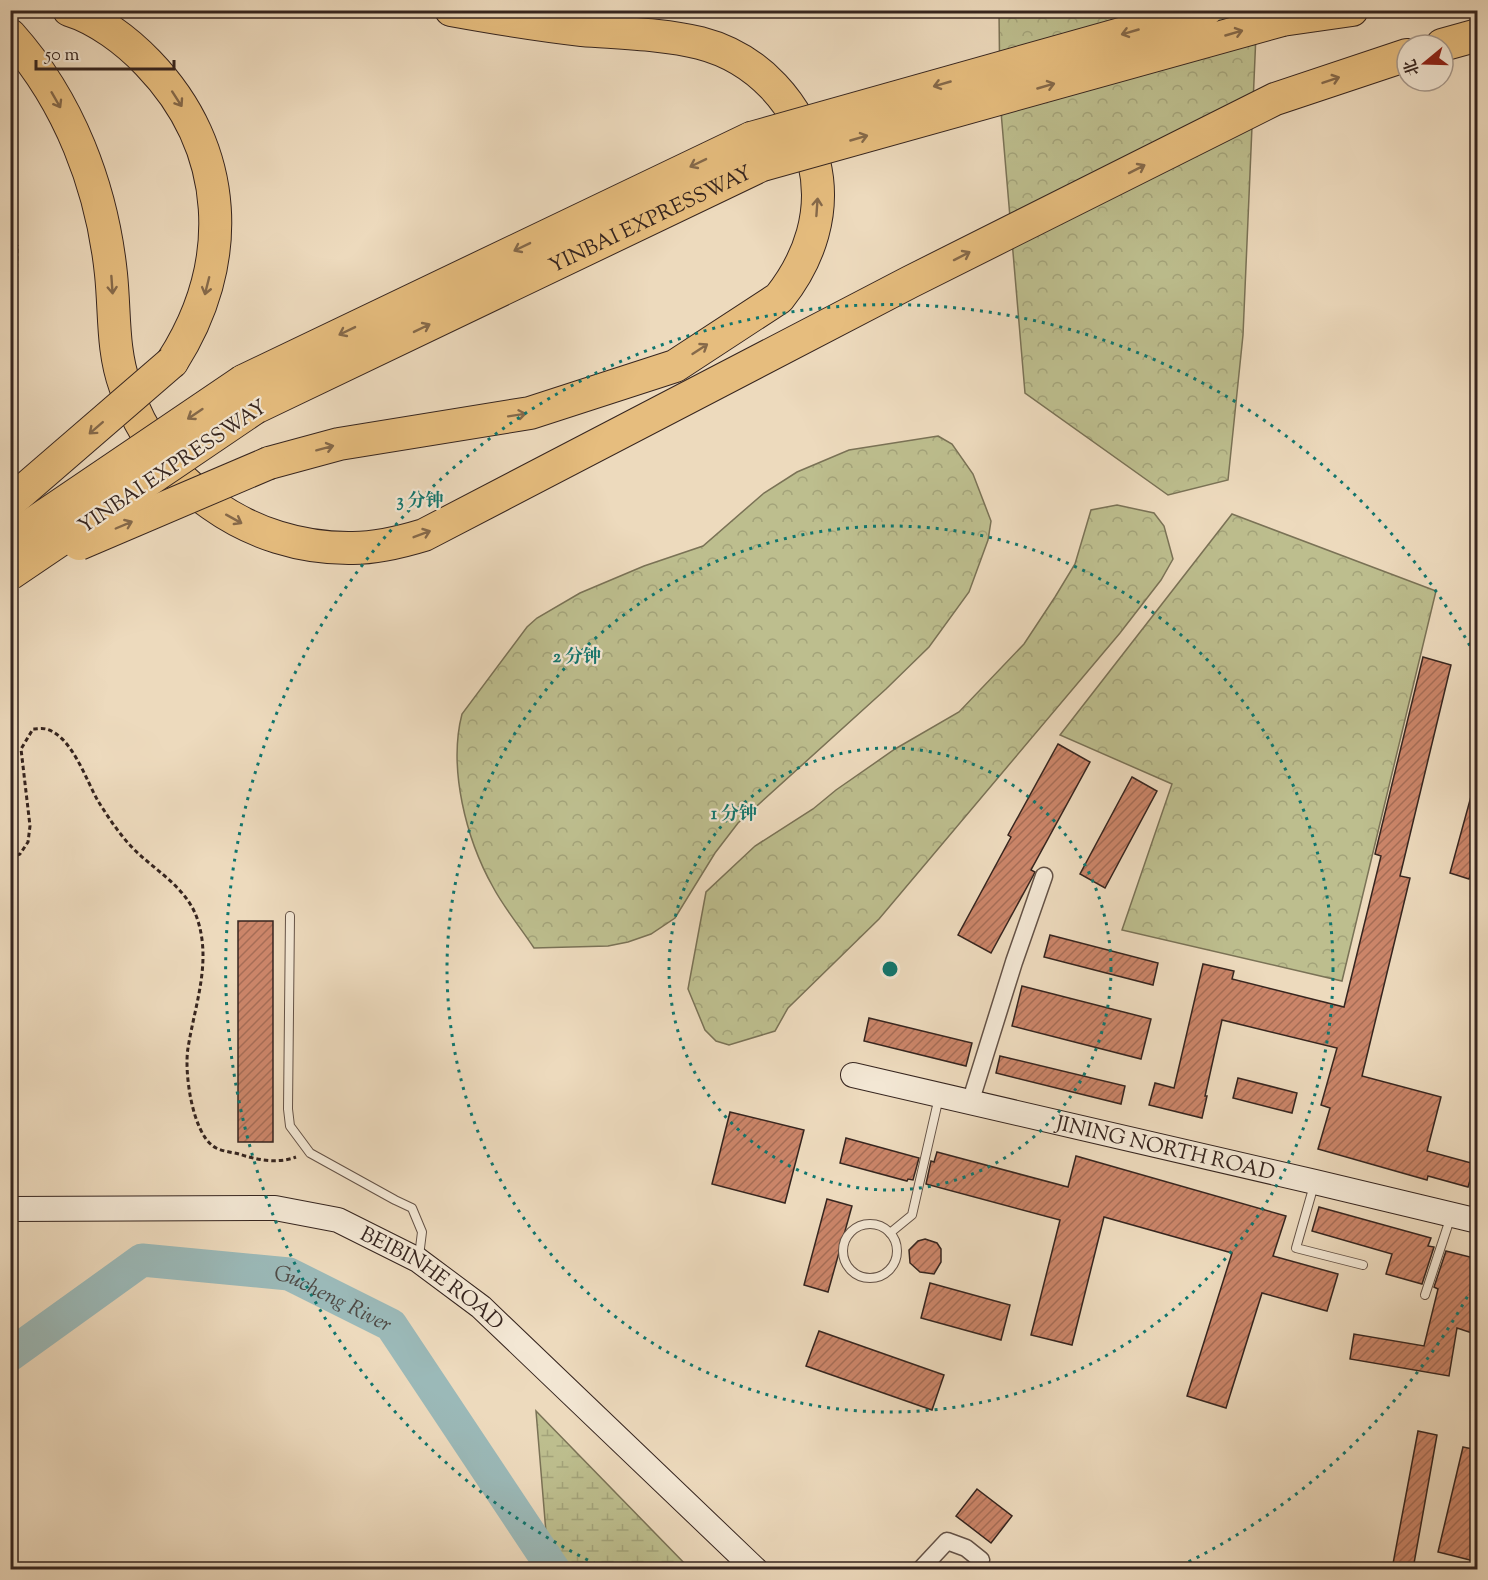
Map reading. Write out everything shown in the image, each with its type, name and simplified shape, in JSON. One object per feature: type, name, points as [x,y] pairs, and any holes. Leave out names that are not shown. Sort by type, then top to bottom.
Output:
[{"type":"highway","points":[[10,502],[172,362],[197,317],[212,268],[215,216],[207,165],[188,117],[159,74],[142,56],[122,39],[100,25],[69,10]]},
{"type":"highway","points":[[11,573],[269,463],[339,444],[530,413],[675,366],[779,298],[792,283],[809,247],[818,208],[818,188],[811,149],[794,112],[769,81],[736,58],[699,43],[532,25],[451,10]]},
{"type":"highway","name":"YINBAI EXPRESSWAY","points":[[10,539],[249,394],[756,151],[1206,10]]},
{"type":"highway","name":"YINBAI EXPRESSWAY","points":[[756,151],[1282,20],[1352,10]]},
{"type":"highway","points":[[10,35],[38,70],[55,98],[70,125],[93,184],[108,245],[118,360],[133,409],[159,454],[194,492],[236,521],[284,540],[307,545],[355,548],[401,542],[424,535],[910,282],[1275,99],[1395,59]]},
{"type":"highway","points":[[1455,41],[1478,35]]},
{"type":"highway","name":"YINBAI EXPRESSWAY","points":[[11,573],[249,394]]},
{"type":"main road","name":"JINING NORTH ROAD","points":[[853,1075],[1478,1221]]},
{"type":"main road","name":"BEIBINHE ROAD","points":[[10,1209],[275,1208],[338,1220],[418,1260],[481,1307],[756,1569]]},
{"type":"street","points":[[970,1103],[1014,962],[1044,876]]},
{"type":"street","points":[[920,1569],[947,1541],[966,1548],[981,1560]]},
{"type":"lane","points":[[290,916],[288,1109],[290,1126],[309,1153],[412,1208],[422,1232],[418,1260]]},
{"type":"lane","points":[[890,1233],[912,1215],[940,1096]]},
{"type":"lane","points":[[1315,1182],[1296,1248],[1363,1265]]},
{"type":"lane","points":[[1425,1296],[1451,1215]]},
{"type":"lane","points":[[867,1224],[875,1224],[890,1233],[897,1248],[897,1256],[888,1271],[873,1278],[857,1274],[850,1269],[845,1262],[843,1245],[852,1231],[867,1224]]},
{"type":"path","points":[[10,357],[15,348],[16,246]]},
{"type":"path","points":[[10,858],[20,854],[28,842],[30,826],[21,749],[33,729],[47,730],[62,740],[75,755],[92,790],[127,842],[177,886],[191,905],[197,919],[204,961],[188,1048],[187,1067],[196,1116],[202,1134],[214,1147],[257,1160],[290,1160],[309,1153]]},
{"type":"green space","points":[[999,11],[1257,11],[1243,335],[1228,480],[1168,495],[1025,393],[1000,100]]},
{"type":"green space","points":[[938,436],[952,444],[973,474],[991,521],[988,540],[969,592],[929,647],[738,823],[715,853],[675,918],[651,934],[628,942],[608,946],[534,948],[497,895],[483,868],[462,803],[457,757],[462,714],[527,627],[537,618],[580,593],[644,566],[703,546],[764,493],[797,472],[849,450]]},
{"type":"green space","points":[[1117,505],[1154,513],[1164,526],[1173,559],[1161,580],[1120,633],[879,919],[788,1008],[775,1031],[729,1045],[716,1041],[705,1030],[688,989],[706,892],[755,846],[813,809],[895,749],[959,712],[1024,644],[1055,597],[1075,564],[1091,510]]},
{"type":"green space","points":[[1232,514],[1436,591],[1342,981],[1122,930],[1172,784],[1060,735]]},
{"type":"green space","points":[[536,1411],[690,1569],[549,1569]]},
{"type":"building","points":[[1423,657],[1451,665],[1400,876],[1410,878],[1362,1076],[1441,1097],[1427,1151],[1475,1164],[1468,1187],[1428,1176],[1427,1180],[1318,1149],[1330,1108],[1321,1105],[1337,1048],[1222,1020],[1202,1118],[1149,1105],[1155,1083],[1174,1088],[1203,964],[1234,971],[1232,979],[1344,1007],[1381,856],[1375,854]]},
{"type":"building","points":[[1058,744],[1090,762],[1031,870],[1035,872],[991,953],[958,935],[1011,837],[1008,835]]},
{"type":"building","points":[[1132,777],[1157,791],[1105,888],[1080,874]]},
{"type":"building","points":[[1473,789],[1478,790],[1478,850],[1469,879],[1450,873]]},
{"type":"building","points":[[238,921],[273,921],[273,1142],[238,1142]]},
{"type":"building","points":[[1050,935],[1158,963],[1153,985],[1044,957]]},
{"type":"building","points":[[1022,986],[1151,1019],[1141,1059],[1012,1026]]},
{"type":"building","points":[[869,1018],[972,1043],[966,1066],[864,1041]]},
{"type":"building","points":[[1000,1056],[1125,1086],[1121,1104],[996,1073]]},
{"type":"building","points":[[1238,1078],[1297,1093],[1292,1113],[1233,1098]]},
{"type":"building","points":[[730,1112],[804,1130],[785,1203],[712,1184]]},
{"type":"building","points":[[846,1138],[919,1158],[913,1180],[908,1179],[907,1181],[840,1163]]},
{"type":"building","points":[[937,1152],[1068,1187],[1076,1156],[1286,1216],[1273,1256],[1338,1274],[1327,1311],[1262,1293],[1226,1408],[1187,1396],[1232,1253],[1104,1217],[1072,1345],[1031,1335],[1060,1220],[926,1184],[931,1161],[934,1162]]},
{"type":"building","points":[[827,1199],[852,1206],[828,1292],[804,1285]]},
{"type":"building","points":[[1319,1207],[1431,1238],[1428,1246],[1434,1247],[1422,1284],[1386,1274],[1392,1254],[1312,1231]]},
{"type":"building","points":[[925,1239],[937,1243],[941,1249],[941,1262],[934,1274],[920,1272],[910,1263],[909,1250],[918,1241]]},
{"type":"building","points":[[1446,1251],[1474,1258],[1473,1263],[1478,1263],[1478,1335],[1457,1328],[1449,1376],[1350,1359],[1354,1334],[1424,1346],[1438,1289],[1434,1287]]},
{"type":"building","points":[[930,1283],[1010,1305],[1001,1340],[921,1318]]},
{"type":"building","points":[[819,1331],[944,1375],[932,1410],[806,1366]]},
{"type":"building","points":[[1418,1431],[1437,1435],[1413,1569],[1392,1569]]},
{"type":"building","points":[[1463,1447],[1478,1450],[1478,1562],[1438,1552]]},
{"type":"building","points":[[977,1489],[1012,1516],[991,1543],[956,1516]]},
{"type":"waterway","name":"Gucheng River","points":[[10,1355],[142,1260],[289,1274],[391,1325],[554,1570]]}]
